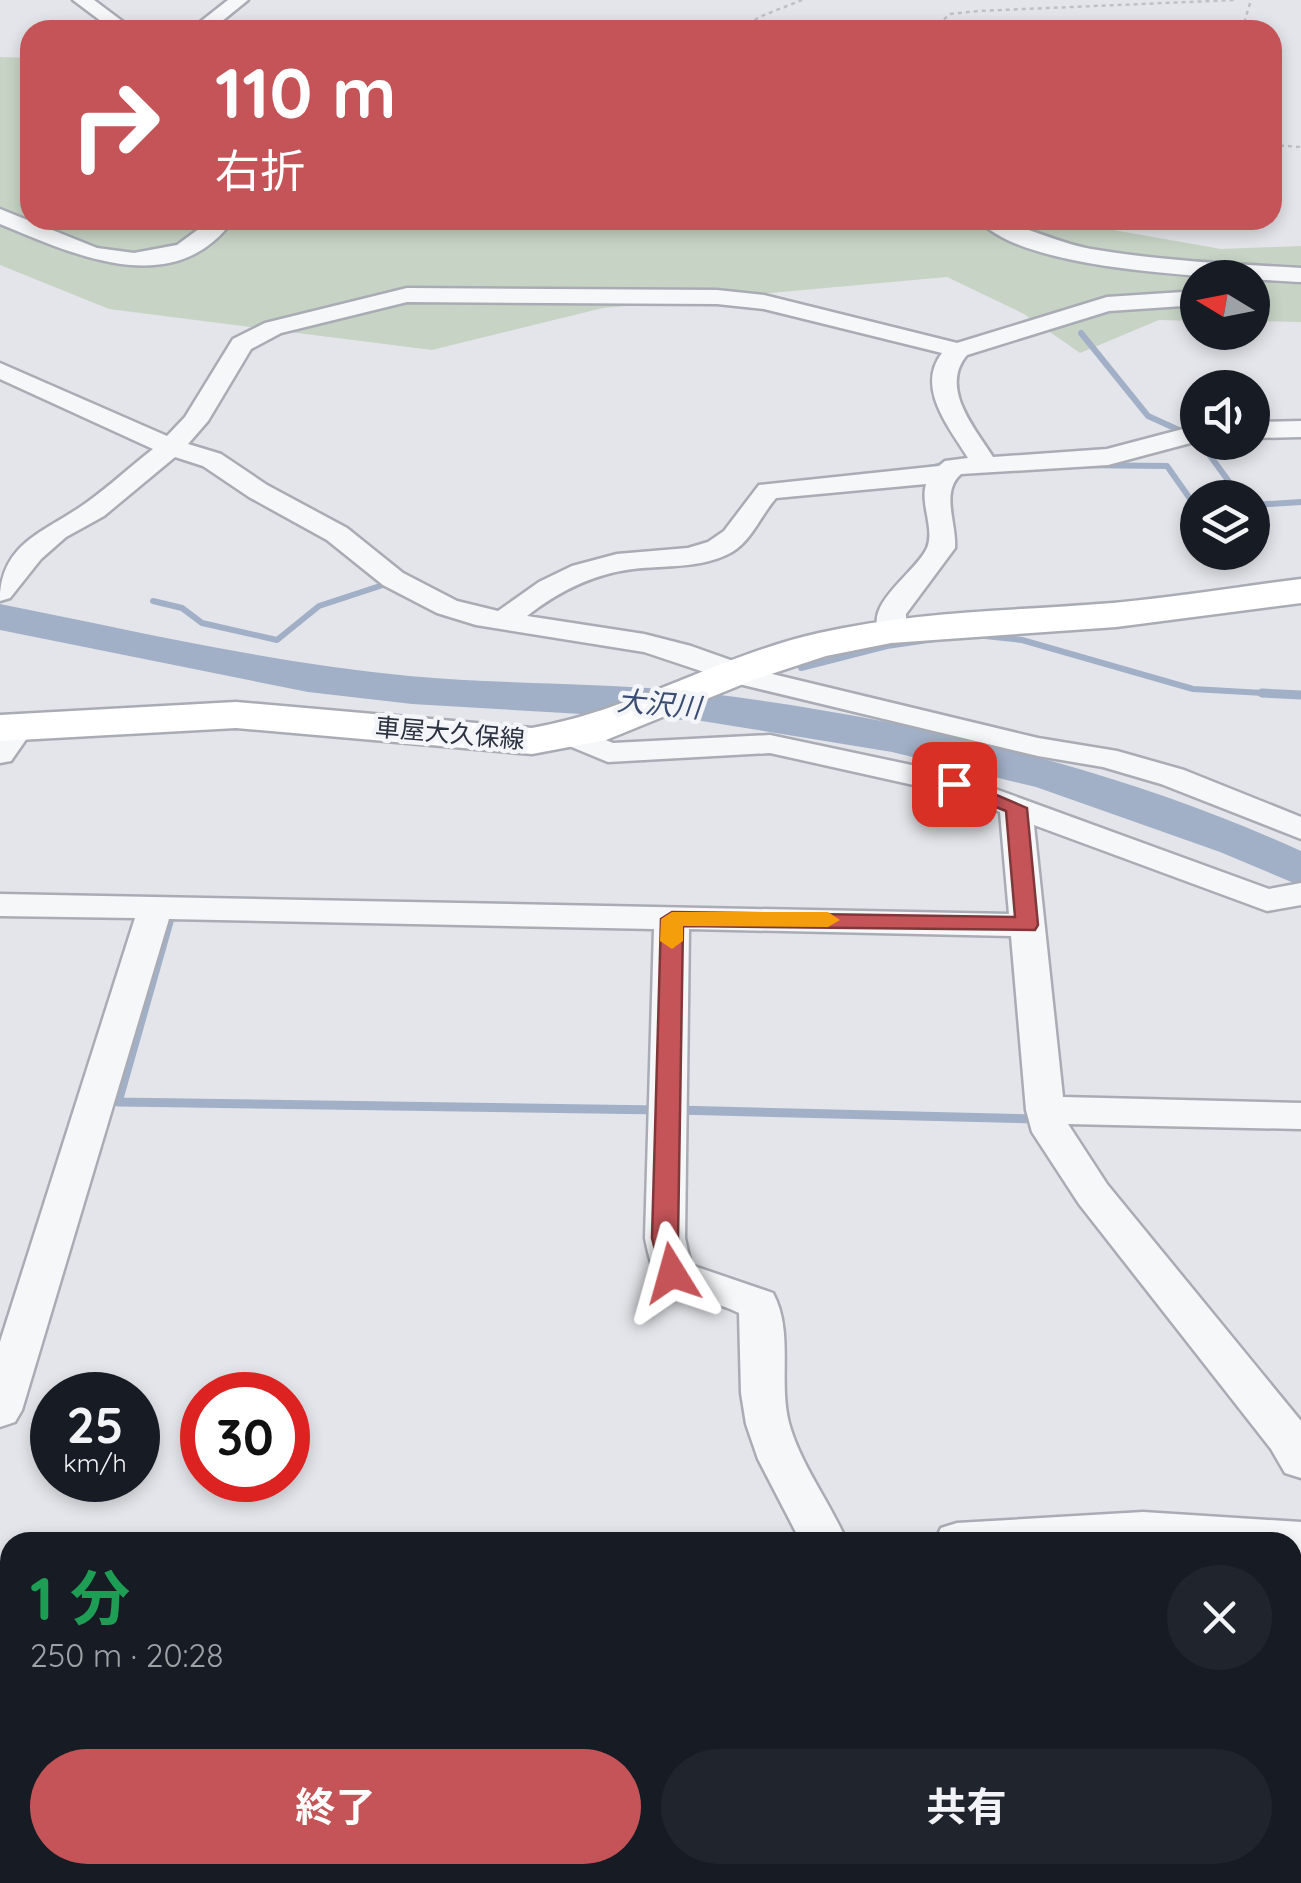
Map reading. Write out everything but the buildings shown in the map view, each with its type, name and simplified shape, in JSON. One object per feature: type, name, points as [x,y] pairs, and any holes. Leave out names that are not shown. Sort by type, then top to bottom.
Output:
[{"type":"main road","name":"車屋大久保線","points":[[6,736],[236,715],[488,740],[581,733],[816,646],[891,630],[1116,615],[1301,592]]},
{"type":"street","points":[[82,0],[110,20]]},
{"type":"street","points":[[212,20],[238,0]]},
{"type":"street","points":[[35,230],[102,257],[128,258],[173,254],[195,246],[215,230]]},
{"type":"street","points":[[1001,230],[1034,245],[1184,267],[1301,275]]},
{"type":"street","points":[[1270,293],[1301,292]]},
{"type":"street","points":[[2,588],[56,530],[94,510],[171,447],[195,421],[242,344],[273,328],[384,298],[717,298],[764,302],[958,350]]},
{"type":"street","points":[[984,462],[943,392],[942,376],[950,356],[958,350],[1107,304],[1180,299]]},
{"type":"street","points":[[0,370],[171,447],[212,460],[258,491],[336,534],[392,579],[447,606],[505,620],[644,643],[729,676],[1038,747],[1084,750],[1214,791],[1301,830]]},
{"type":"street","points":[[1270,430],[1301,429]]},
{"type":"street","points":[[505,620],[529,598],[601,566],[697,555],[721,548],[736,535],[768,491],[942,474],[954,467],[984,462],[1108,456],[1180,438]]},
{"type":"street","points":[[891,630],[891,614],[941,548],[934,494],[942,474]]},
{"type":"street","points":[[581,733],[608,753],[770,744],[954,784],[1267,900],[1290,896]]},
{"type":"street","points":[[1016,808],[1047,1116],[1094,1194],[1287,1436],[1301,1460]]},
{"type":"street","points":[[0,906],[153,915],[922,920],[1027,925]]},
{"type":"street","points":[[0,1410],[153,915]]},
{"type":"street","points":[[672,919],[665,1238],[672,1273],[685,1282],[734,1291],[758,1304],[766,1333],[764,1405],[778,1451],[819,1532]]},
{"type":"street","points":[[1047,1116],[1301,1116]]},
{"type":"street","points":[[1126,1532],[1159,1532]]},
{"type":"path","points":[[754,20],[802,0]]},
{"type":"path","points":[[943,20],[950,14],[978,10],[1173,6],[1234,0]]},
{"type":"green space","points":[[0,57],[20,58],[20,230],[1114,230],[1221,249],[1301,246],[1301,322],[1270,321],[1270,260],[1180,260],[1180,321],[1159,320],[1080,353],[1024,314],[947,277],[603,308],[432,350],[109,309],[0,265]]},
{"type":"waterway","points":[[1081,333],[1148,416],[1180,431]]},
{"type":"waterway","points":[[926,469],[972,458]]},
{"type":"waterway","points":[[1213,460],[1228,480]]},
{"type":"waterway","points":[[1074,465],[1167,466],[1180,484]]},
{"type":"waterway","points":[[1270,504],[1301,502]]},
{"type":"waterway","points":[[153,601],[182,608],[202,623],[277,640],[319,606],[389,583]]},
{"type":"waterway","name":"大沢川","points":[[0,617],[308,678],[412,690],[702,707],[892,738],[1052,776],[1238,841],[1301,870]]},
{"type":"waterway","points":[[975,635],[1022,640],[1193,689],[1301,695],[1262,693]]},
{"type":"waterway","points":[[801,668],[887,646],[935,639]]},
{"type":"waterway","points":[[163,918],[169,922],[118,1102],[661,1110]]},
{"type":"waterway","points":[[676,1110],[1036,1119]]},
{"type":"slow traffic","points":[[672,941],[672,919],[828,920]]},
{"type":"route","points":[[672,1273],[665,1238],[672,919],[922,920],[1027,925],[1016,808],[954,784]]}]
